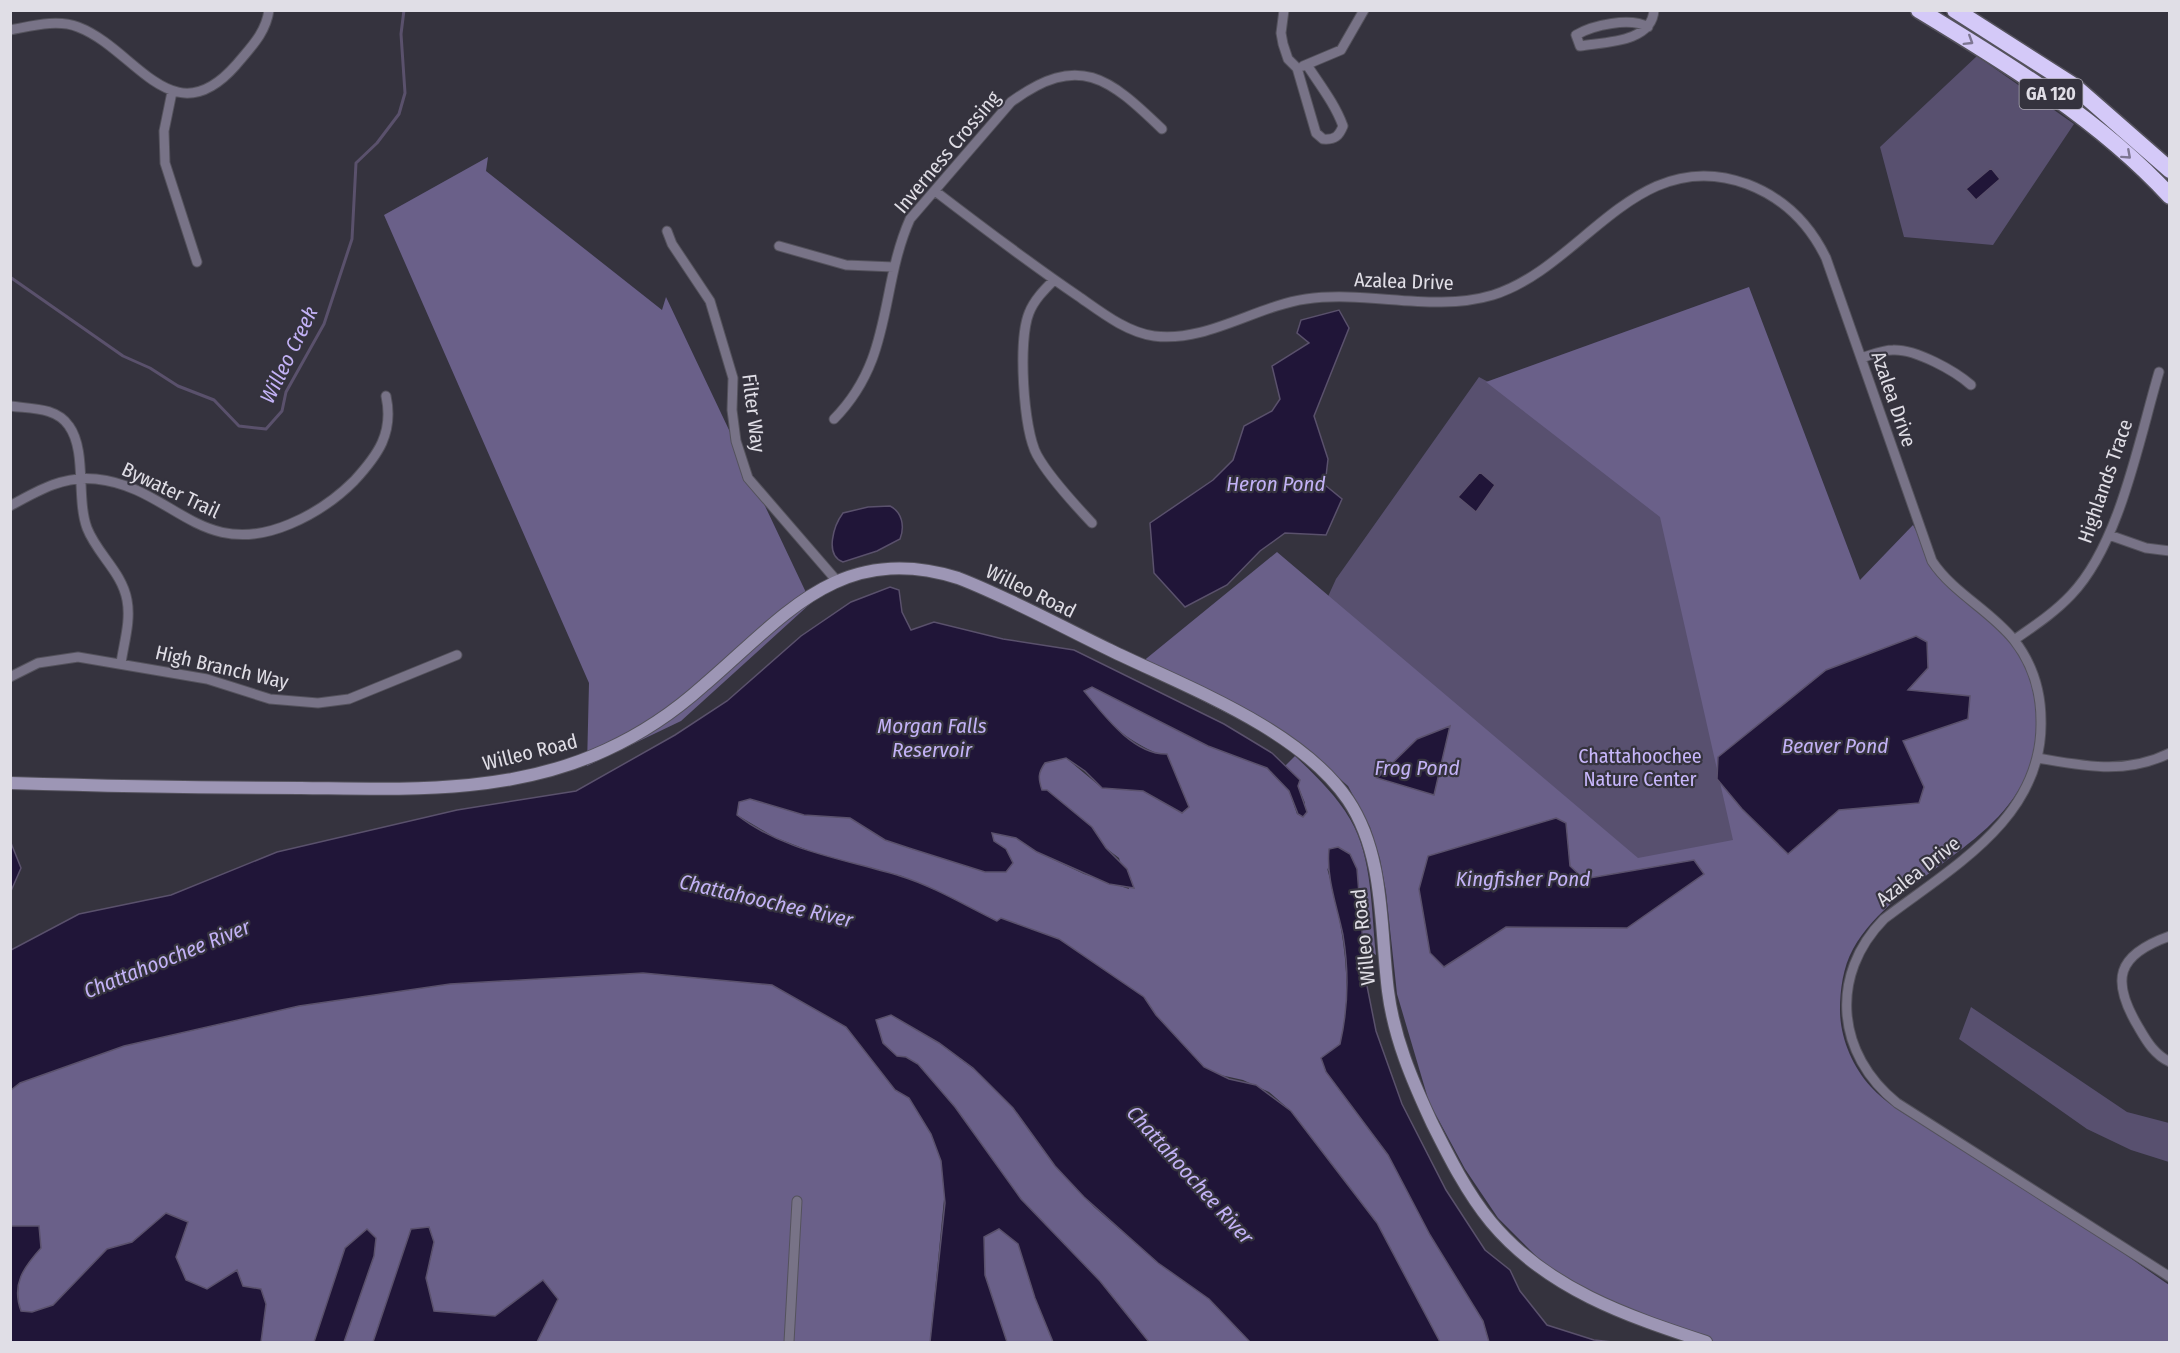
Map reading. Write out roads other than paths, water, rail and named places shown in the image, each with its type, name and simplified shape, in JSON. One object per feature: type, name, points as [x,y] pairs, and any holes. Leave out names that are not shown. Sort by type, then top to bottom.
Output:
[{"type":"highway","name":"GA 120","points":[[1919,10],[2056,98],[2121,149],[2169,196]]},
{"type":"highway","name":"GA 120","points":[[1955,10],[2073,86],[2169,170]]},
{"type":"street","points":[[10,30],[55,23],[78,27],[110,45],[157,85],[172,92],[200,91],[223,79],[258,39],[266,23],[269,10]]},
{"type":"street","points":[[1284,10],[1281,33],[1288,59],[1302,67],[1332,102],[1342,122],[1340,135],[1335,138],[1323,139],[1316,133],[1302,67]]},
{"type":"street","points":[[1302,67],[1341,50],[1364,10]]},
{"type":"street","points":[[1648,27],[1632,22],[1590,28],[1576,35],[1580,46],[1625,39],[1648,27],[1654,10]]},
{"type":"street","name":"Inverness Crossing","points":[[834,419],[849,404],[878,346],[900,242],[910,219],[1011,102],[1031,87],[1055,77],[1085,76],[1113,85],[1162,129]]},
{"type":"street","points":[[172,92],[164,131],[165,163],[197,262]]},
{"type":"street","name":"Azalea Drive","points":[[935,191],[1054,280],[1116,322],[1154,336],[1181,335],[1208,329],[1271,306],[1309,298],[1473,300],[1513,287],[1533,276],[1615,211],[1649,188],[1681,179],[1710,177],[1737,180],[1762,190],[1785,204],[1806,225],[1826,258],[1932,561],[1948,583],[2014,640],[2029,664],[2039,692],[2041,730],[2038,758],[2025,793],[2005,822],[1884,919],[1863,945],[1848,984],[1846,1008],[1850,1034],[1866,1071],[1897,1103],[2169,1277]]},
{"type":"street","name":"Filter Way","points":[[668,231],[672,244],[710,301],[729,361],[733,378],[732,410],[736,441],[743,468],[763,498],[837,581]]},
{"type":"street","points":[[779,246],[846,265],[894,267]]},
{"type":"street","points":[[1054,280],[1039,295],[1029,312],[1023,330],[1022,348],[1028,427],[1036,453],[1044,467],[1092,523]]},
{"type":"street","points":[[1861,358],[1888,350],[1906,350],[1951,370],[1971,385]]},
{"type":"street","name":"Highlands Trace","points":[[2014,640],[2049,615],[2072,594],[2093,567],[2109,536],[2159,372]]},
{"type":"street","name":"Bywater Trail","points":[[10,506],[53,484],[80,478],[94,478],[118,484],[222,533],[245,536],[267,534],[326,505],[368,466],[386,433],[390,414],[386,396]]},
{"type":"street","points":[[10,406],[52,412],[64,420],[74,434],[87,528],[121,581],[126,596],[128,620],[121,663]]},
{"type":"street","points":[[2109,536],[2146,548],[2169,551]]},
{"type":"street","name":"Willeo Road","points":[[10,783],[412,789],[480,785],[541,774],[590,757],[651,726],[702,688],[809,596],[837,581],[872,571],[902,567],[930,570],[958,578],[1274,731],[1313,762],[1344,795],[1363,829],[1378,888],[1388,993],[1398,1040],[1413,1081],[1436,1131],[1478,1204],[1493,1225],[1526,1256],[1564,1284],[1629,1317],[1706,1342]]},
{"type":"street","name":"High Branch Way","points":[[10,677],[38,663],[67,656],[121,663],[207,679],[270,699],[318,703],[349,699],[457,655]]},
{"type":"street","points":[[2038,758],[2116,769],[2140,764],[2169,753]]},
{"type":"street","points":[[2169,936],[2147,944],[2134,954],[2125,966],[2122,983],[2125,1002],[2146,1040],[2156,1053],[2169,1062]]},
{"type":"street","points":[[789,1342],[797,1201]]},
{"type":"water","points":[[1991,168],[2000,179],[1976,200],[1966,189]]},
{"type":"water","name":"Heron Pond","points":[[1339,310],[1349,328],[1314,416],[1328,459],[1325,485],[1342,499],[1326,535],[1285,533],[1260,551],[1227,585],[1185,607],[1154,573],[1150,523],[1213,480],[1233,460],[1244,426],[1272,411],[1280,399],[1272,366],[1309,343],[1297,333],[1301,320]]},
{"type":"water","points":[[1480,472],[1495,485],[1476,512],[1458,497]]},
{"type":"water","points":[[890,506],[900,516],[902,529],[900,539],[877,551],[843,562],[837,558],[832,547],[832,539],[843,513],[868,507]]},
{"type":"water","name":"Morgan Falls Reservoir","points":[[890,587],[899,590],[902,612],[911,630],[934,622],[1003,639],[1074,650],[1224,724],[1272,753],[1300,780],[1298,786],[1307,812],[1303,817],[1298,814],[1289,791],[1267,768],[1208,746],[1092,687],[1084,691],[1120,732],[1142,748],[1154,753],[1167,754],[1189,807],[1182,813],[1143,791],[1102,788],[1085,771],[1066,758],[1045,763],[1039,776],[1042,790],[1047,790],[1092,827],[1106,848],[1127,869],[1134,888],[1109,884],[1037,852],[1016,838],[992,833],[994,841],[1006,849],[1013,863],[1006,872],[985,872],[885,840],[850,818],[804,815],[750,799],[739,802],[737,815],[755,827],[794,846],[912,880],[997,921],[1001,918],[1059,939],[1144,997],[1156,1015],[1204,1067],[1229,1079],[1256,1085],[1291,1111],[1377,1223],[1440,1342],[1250,1342],[1209,1299],[1158,1263],[1084,1197],[1055,1166],[1013,1108],[973,1068],[939,1043],[891,1015],[876,1020],[883,1043],[897,1056],[906,1057],[918,1064],[955,1107],[1021,1199],[1100,1281],[1149,1342],[1053,1342],[1035,1298],[1018,1244],[999,1229],[984,1237],[985,1275],[1007,1342],[930,1342],[945,1203],[941,1161],[931,1134],[909,1098],[895,1090],[846,1027],[772,985],[643,973],[450,984],[299,1006],[124,1046],[20,1083],[11,1090],[11,950],[79,914],[171,895],[277,852],[457,810],[576,791],[675,735],[727,701],[801,636],[851,602]]},
{"type":"water","name":"Beaver Pond","points":[[1916,636],[1927,642],[1928,668],[1908,690],[1970,696],[1968,719],[1903,741],[1924,787],[1919,803],[1839,810],[1788,854],[1742,809],[1717,779],[1718,757],[1826,670]]},
{"type":"water","name":"Frog Pond","points":[[1450,726],[1434,795],[1377,778],[1417,739]]},
{"type":"water","name":"Kingfisher Pond","points":[[1556,818],[1566,823],[1570,866],[1584,879],[1694,860],[1704,874],[1627,928],[1506,927],[1444,967],[1430,953],[1419,889],[1428,856]]},
{"type":"water","points":[[11,843],[21,868],[11,891]]},
{"type":"water","points":[[1338,847],[1350,854],[1357,869],[1366,981],[1376,1031],[1402,1104],[1446,1190],[1485,1250],[1510,1270],[1520,1291],[1547,1325],[1594,1340],[1613,1342],[1489,1342],[1483,1321],[1430,1235],[1388,1155],[1326,1072],[1321,1058],[1340,1044],[1346,1004],[1345,949],[1328,860],[1329,849]]},
{"type":"water","points":[[166,1213],[188,1222],[176,1257],[186,1280],[207,1289],[237,1270],[243,1286],[261,1289],[266,1304],[261,1342],[11,1342],[11,1226],[39,1226],[41,1248],[29,1262],[18,1284],[18,1301],[21,1311],[32,1312],[53,1305],[107,1249],[132,1242]]},
{"type":"water","points":[[429,1227],[434,1242],[426,1278],[434,1311],[495,1316],[543,1280],[558,1299],[537,1342],[373,1342],[411,1229]]},
{"type":"water","points":[[367,1229],[376,1238],[374,1256],[344,1342],[314,1342],[345,1248]]},
{"type":"waterway","name":"Willeo Creek","points":[[10,277],[123,356],[150,368],[178,386],[214,400],[239,426],[266,429],[282,411],[286,392],[324,324],[352,239],[356,163],[377,143],[399,114],[405,93],[401,34],[404,10]]},
{"type":"park label","name":"Chattahoochee Nature Center","points":[[1640,768]]},
{"type":"water label","name":"Chattahoochee River","points":[[766,901]]},
{"type":"water label","name":"Chattahoochee River","points":[[167,959]]},
{"type":"water label","name":"Chattahoochee River","points":[[1190,1175]]}]
